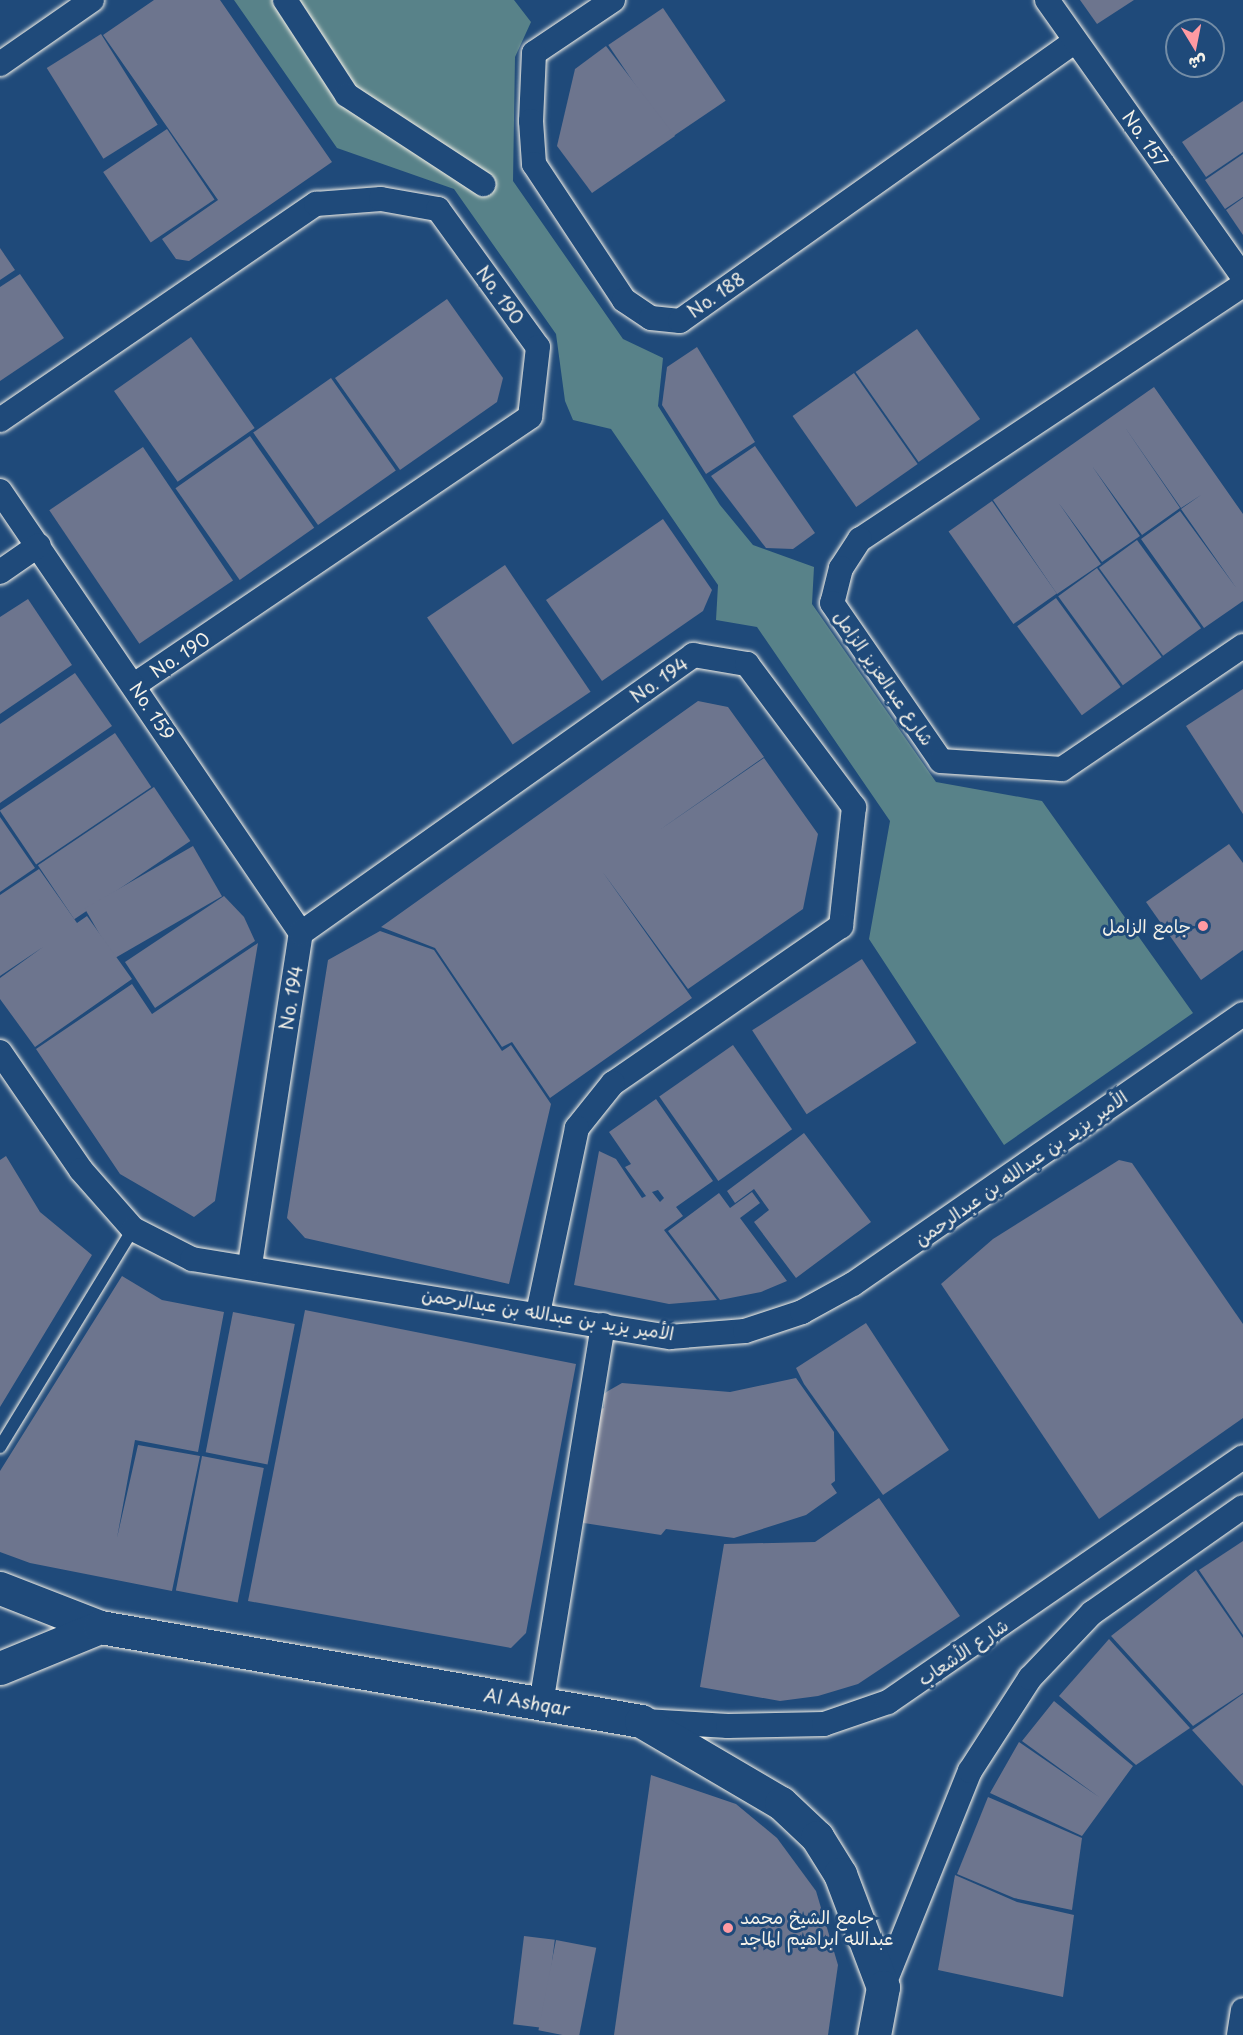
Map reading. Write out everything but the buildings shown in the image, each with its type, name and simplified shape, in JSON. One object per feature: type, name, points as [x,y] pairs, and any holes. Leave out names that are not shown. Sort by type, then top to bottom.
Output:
[{"type":"street","points":[[0,64],[92,0]]},
{"type":"street","points":[[285,0],[347,95],[483,184]]},
{"type":"street","name":"No. 188","points":[[613,0],[534,53],[531,121],[534,164],[624,300],[651,318],[680,321],[1075,41]]},
{"type":"street","name":"No. 157","points":[[1047,0],[1243,277]]},
{"type":"street","name":"No. 190","points":[[0,420],[316,204],[381,199],[438,208],[538,347],[530,417],[134,685]]},
{"type":"street","name":"شارع عبدالعزيز الزامل","points":[[1243,285],[860,539],[841,568],[832,603],[941,761],[1062,769],[1243,646]]},
{"type":"street","name":"No. 159","points":[[0,491],[39,545],[301,933]]},
{"type":"street","points":[[0,572],[39,545]]},
{"type":"street","name":"No. 194","points":[[250,1266],[301,933],[693,655],[747,664],[854,807],[841,926],[614,1083],[577,1128],[538,1313]]},
{"type":"street","name":"الأمير يزيد بن عبدالله بن عبدالرحمن","points":[[0,1052],[81,1170],[133,1228],[192,1258],[538,1313],[670,1337],[745,1331],[802,1312],[853,1284],[1243,1014]]},
{"type":"street","points":[[540,1704],[603,1325]]},
{"type":"street","name":"شارع الأشعاب","points":[[641,1721],[728,1726],[824,1724],[888,1702],[1243,1457]]},
{"type":"street","points":[[882,1987],[970,1771],[1030,1678],[1092,1613],[1243,1507]]},
{"type":"street","name":"Al Ashqar","points":[[0,1588],[100,1627],[641,1721],[782,1803],[817,1837],[840,1874],[882,1987],[874,2035]]},
{"type":"street","points":[[0,1668],[100,1627]]},
{"type":"street","points":[[1239,2035],[1243,2010]]},
{"type":"lane","points":[[0,1447],[133,1228]]},
{"type":"green space","points":[[234,0],[514,0],[531,22],[515,57],[513,181],[623,339],[663,358],[658,406],[720,505],[753,545],[814,567],[812,604],[936,782],[1042,801],[1193,1013],[1004,1145],[869,939],[890,821],[757,627],[716,620],[718,585],[611,429],[573,420],[565,401],[556,334],[454,189],[337,148]]},
{"type":"place","name":"جامع الزامل","points":[[1203,926]]},
{"type":"place","name":"جامع الشيخ محمد عبدالله ابراهيم الماجد","points":[[728,1928]]}]
